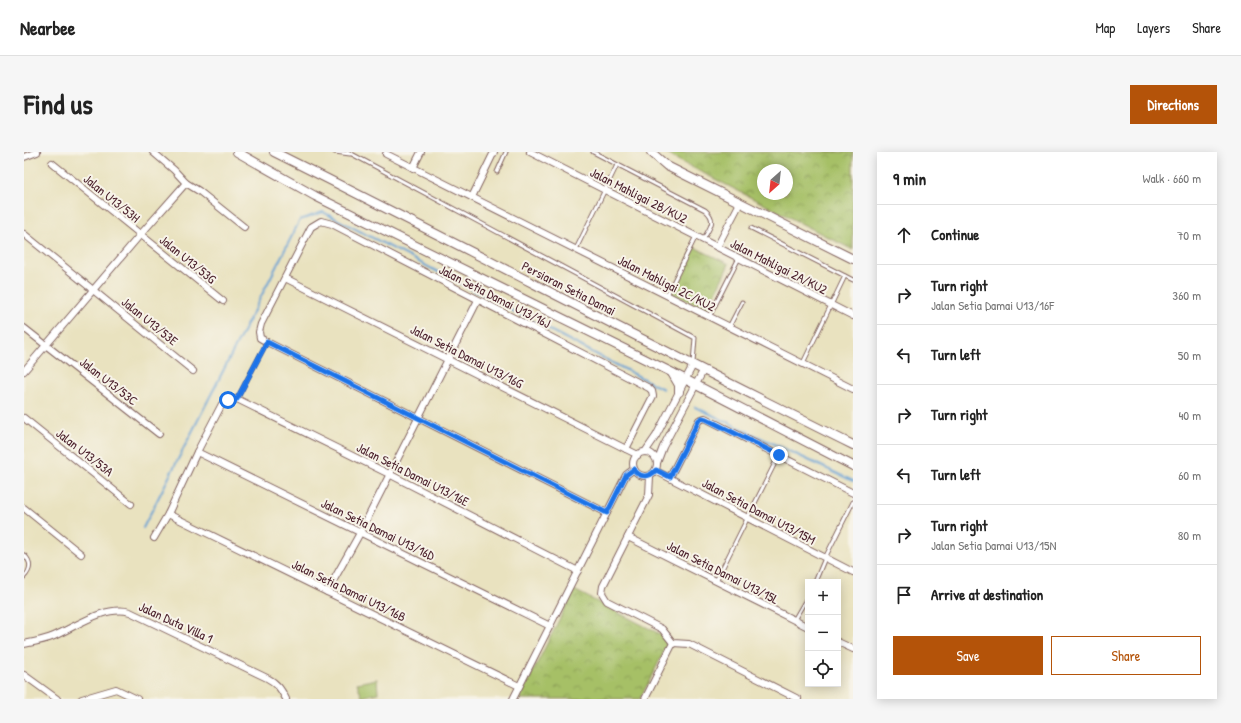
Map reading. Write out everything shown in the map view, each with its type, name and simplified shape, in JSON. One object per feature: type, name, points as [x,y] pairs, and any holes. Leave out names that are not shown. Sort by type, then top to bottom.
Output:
[{"type":"street","points":[[24,157],[37,152]]},
{"type":"street","points":[[153,152],[186,182],[199,190],[244,227]]},
{"type":"street","points":[[237,152],[315,196],[671,372],[853,466]]},
{"type":"street","name":"Persiaran Setia Damai","points":[[274,152],[470,250],[703,371],[853,445]]},
{"type":"street","points":[[413,168],[421,152]]},
{"type":"street","points":[[472,196],[494,152]]},
{"type":"street","name":"Jalan Mahligai 2B/KU2","points":[[530,152],[717,247]]},
{"type":"street","points":[[651,152],[667,166],[853,259]]},
{"type":"street","name":"Jalan Mahligai 2C/KU2","points":[[386,154],[853,389]]},
{"type":"street","name":"Jalan U13/53H","points":[[52,163],[140,235]]},
{"type":"street","points":[[24,371],[186,182]]},
{"type":"street","points":[[717,247],[740,203]]},
{"type":"street","name":"Jalan Setia Damai U13/16J","points":[[285,278],[311,227],[321,221],[332,224],[649,388],[652,391],[653,396],[626,449]]},
{"type":"street","name":"Jalan U13/53E","points":[[24,234],[193,371]]},
{"type":"street","name":"Jalan U13/53G","points":[[140,235],[223,301]]},
{"type":"street","name":"Jalan Mahligai 2A/KU2","points":[[717,247],[853,316]]},
{"type":"street","points":[[285,278],[262,324],[259,332],[260,338],[607,513]]},
{"type":"street","name":"Jalan Setia Damai U13/16G","points":[[285,278],[638,455]]},
{"type":"street","points":[[327,592],[360,533],[478,300]]},
{"type":"street","name":"Jalan U13/53C","points":[[24,328],[159,434]]},
{"type":"street","points":[[692,365],[686,380],[653,441],[645,452],[638,455],[633,461],[634,469],[639,475],[646,477],[650,476],[656,470],[663,447],[703,371]]},
{"type":"street","points":[[671,372],[679,385],[679,392]]},
{"type":"street","points":[[154,538],[168,514],[196,452],[222,404],[228,400],[237,399]]},
{"type":"street","name":"Jalan Setia Damai U13/16E","points":[[237,399],[389,474],[578,571]]},
{"type":"street","name":"Jalan U13/53A","points":[[24,418],[131,504]]},
{"type":"street","points":[[670,477],[699,420],[702,418],[853,493]]},
{"type":"street","name":"Jalan Setia Damai U13/16D","points":[[196,452],[550,626]]},
{"type":"street","points":[[645,452],[654,457],[657,463]]},
{"type":"street","points":[[513,699],[626,475],[634,469]]},
{"type":"street","name":"Jalan Setia Damai U13/15M","points":[[656,470],[853,572]]},
{"type":"street","points":[[650,476],[649,495],[603,586],[602,593],[607,601],[662,629],[673,642],[689,644],[798,699]]},
{"type":"street","points":[[24,508],[81,554]]},
{"type":"street","name":"Jalan Setia Damai U13/16B","points":[[168,514],[519,686]]},
{"type":"street","name":"Jalan Setia Damai U13/15L","points":[[628,537],[805,626]]},
{"type":"street","name":"Jalan Duta Villa 1","points":[[24,644],[54,636],[105,612],[123,610],[275,682],[282,689],[286,699]]},
{"type":"street","points":[[647,698],[673,642]]},
{"type":"street","points":[[841,643],[853,649]]},
{"type":"street","points":[[24,675],[58,699]]},
{"type":"street","points":[[82,699],[116,689],[137,699]]},
{"type":"lane","points":[[335,152],[350,153],[695,338]]},
{"type":"lane","points":[[497,172],[506,152]]},
{"type":"lane","points":[[593,152],[705,210],[711,215],[712,221],[703,240]]},
{"type":"lane","points":[[576,249],[617,165]]},
{"type":"lane","points":[[751,228],[853,280]]},
{"type":"lane","points":[[667,295],[696,236]]},
{"type":"lane","points":[[709,317],[739,258]]},
{"type":"lane","points":[[804,364],[846,276]]},
{"type":"lane","points":[[729,327],[742,302]]},
{"type":"lane","points":[[695,338],[700,335]]},
{"type":"lane","points":[[692,365],[695,338]]},
{"type":"lane","points":[[237,399],[267,342]]},
{"type":"lane","points":[[716,581],[779,455]]},
{"type":"lane","points":[[816,579],[853,502]]},
{"type":"lane","points":[[24,555],[29,561],[30,567],[29,571],[24,577]]},
{"type":"lane","points":[[794,620],[805,601]]},
{"type":"green space","points":[[664,152],[853,152],[853,250],[670,156]]},
{"type":"green space","points":[[694,247],[729,264],[707,311],[672,293]]},
{"type":"green space","points":[[574,590],[662,635],[666,640],[667,646],[640,699],[519,699]]},
{"type":"green space","points":[[377,679],[378,693],[362,697],[357,683]]},
{"type":"waterway","points":[[143,528],[300,220],[323,212],[663,389]]},
{"type":"waterway","points":[[695,407],[853,481]]},
{"type":"route","points":[[228,400],[237,399],[267,342],[607,513],[626,475],[634,469],[639,475],[646,477],[653,474],[656,470],[670,477],[699,420],[702,418],[779,455]]}]
